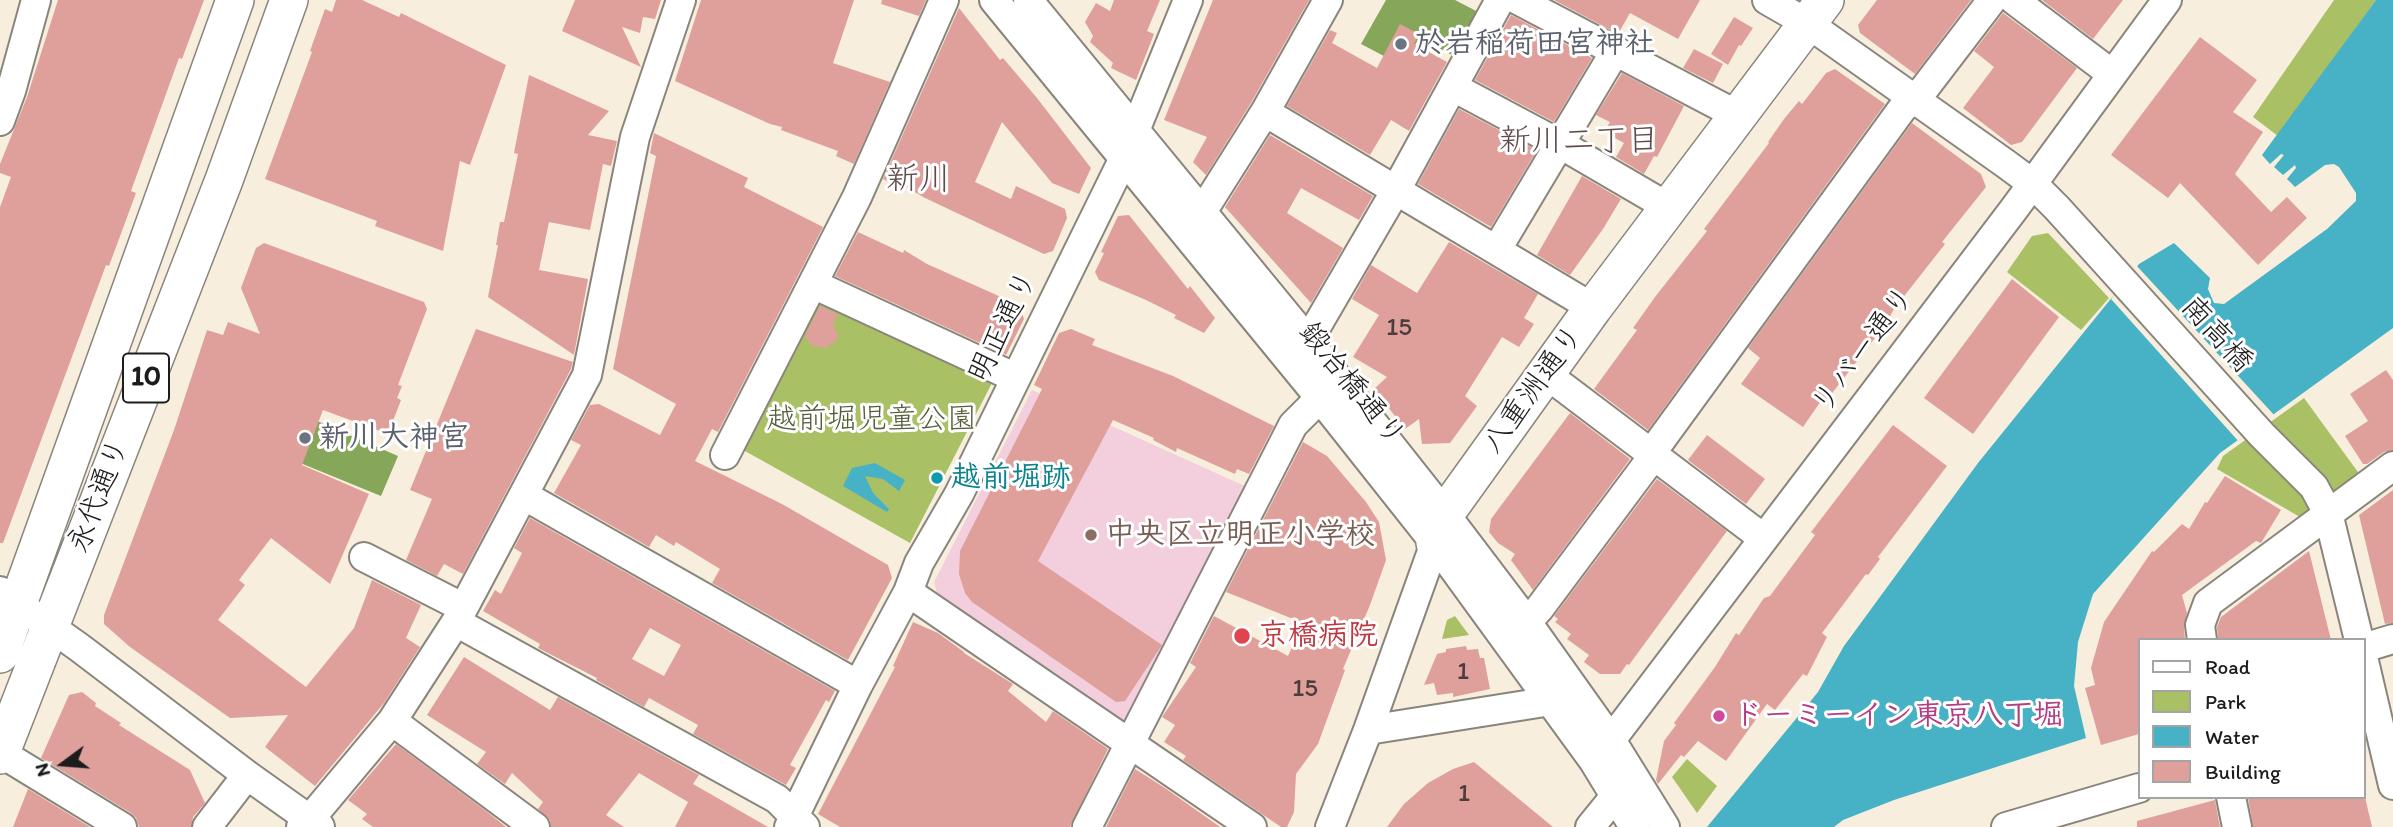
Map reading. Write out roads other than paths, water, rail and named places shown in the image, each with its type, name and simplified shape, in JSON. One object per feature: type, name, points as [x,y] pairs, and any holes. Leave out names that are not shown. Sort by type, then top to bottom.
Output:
[{"type":"main road","name":"永代通り","points":[[0,654],[10,598],[235,0]]},
{"type":"main road","name":"永代通り","points":[[0,754],[224,180],[289,0]]},
{"type":"main road","name":"八重洲通り","points":[[1440,529],[1593,308],[1816,12]]},
{"type":"street","points":[[0,121],[36,0]]},
{"type":"street","points":[[10,598],[310,824],[392,721],[459,614],[525,496],[587,376],[635,137],[681,0]]},
{"type":"street","points":[[725,455],[857,197],[944,0]]},
{"type":"street","name":"鍛冶橋通り","points":[[994,0],[1320,398],[1527,622],[1611,740],[1665,827]]},
{"type":"street","name":"鍛冶橋通り","points":[[1028,0],[1308,341],[1440,529],[1551,701],[1616,795],[1634,827]]},
{"type":"street","name":"明正通り","points":[[796,823],[858,685],[908,592],[919,564],[959,494],[1124,158],[1188,0]]},
{"type":"street","points":[[1202,212],[1265,112],[1328,0]]},
{"type":"street","points":[[1308,341],[1396,190],[1500,0]]},
{"type":"street","points":[[1518,0],[1737,115]]},
{"type":"street","name":"南高橋","points":[[1767,0],[1816,12],[1914,98],[2033,184],[2262,435],[2314,488],[2328,513],[2359,638]]},
{"type":"street","points":[[1527,622],[1895,119],[1924,89],[1992,0]]},
{"type":"street","points":[[2014,0],[2112,74]]},
{"type":"street","name":"リバー通り","points":[[1611,740],[2033,184],[2167,0]]},
{"type":"street","points":[[1497,249],[1616,50]]},
{"type":"street","points":[[1453,87],[1560,144],[1668,207]]},
{"type":"street","points":[[1265,112],[1593,308]]},
{"type":"street","points":[[813,284],[1016,378]]},
{"type":"street","points":[[1546,374],[1763,538]]},
{"type":"street","points":[[1087,827],[1293,425],[1320,398]]},
{"type":"street","points":[[2202,638],[2200,625],[2208,603],[2393,466]]},
{"type":"street","points":[[525,496],[858,685]]},
{"type":"street","name":"八重洲通り","points":[[1330,827],[1440,529]]},
{"type":"street","points":[[364,557],[777,799],[796,823]]},
{"type":"street","points":[[908,592],[1252,827]]},
{"type":"street","points":[[2365,647],[2393,639]]},
{"type":"street","points":[[2365,666],[2393,785]]},
{"type":"street","points":[[1368,730],[1551,701]]},
{"type":"street","points":[[392,721],[536,827]]},
{"type":"street","points":[[0,754],[122,827]]},
{"type":"street","points":[[208,827],[247,775]]},
{"type":"street","points":[[2006,827],[2138,788]]},
{"type":"street","points":[[1590,827],[1616,795]]},
{"type":"street","points":[[2231,799],[2237,827]]},
{"type":"water","points":[[2376,0],[2393,0],[2393,328],[2220,453],[2093,594],[2078,642],[2074,686],[2086,738],[1894,800],[1843,820],[1834,827],[1707,827],[1818,692],[1844,646],[1978,463],[2139,264],[2174,243],[2210,278],[2208,289],[2214,303],[2224,304],[2327,229],[2356,201],[2356,193],[2339,167],[2334,164],[2325,165],[2295,187],[2287,179],[2296,168],[2295,165],[2283,175],[2274,167],[2284,155],[2281,154],[2270,164],[2262,155]]},
{"type":"water","points":[[875,463],[905,480],[899,491],[883,479],[865,476],[873,493],[889,509],[887,512],[843,486],[852,468]]},
{"type":"place","name":"於岩稲荷田宮神社","points":[[1401,44]]},
{"type":"place","name":"新川大神宮","points":[[305,438]]},
{"type":"place","name":"越前堀跡","points":[[937,478]]},
{"type":"place","name":"中央区立明正小学校","points":[[1091,535]]},
{"type":"place","name":"京橋病院","points":[[1242,636]]},
{"type":"place","name":"ドーミーイン東京八丁堀","points":[[1719,716]]},
{"type":"district","name":"新川二丁目","points":[[1579,142]]},
{"type":"district","name":"新川","points":[[919,181]]},
{"type":"park label","name":"越前堀児童公園","points":[[872,420]]}]
